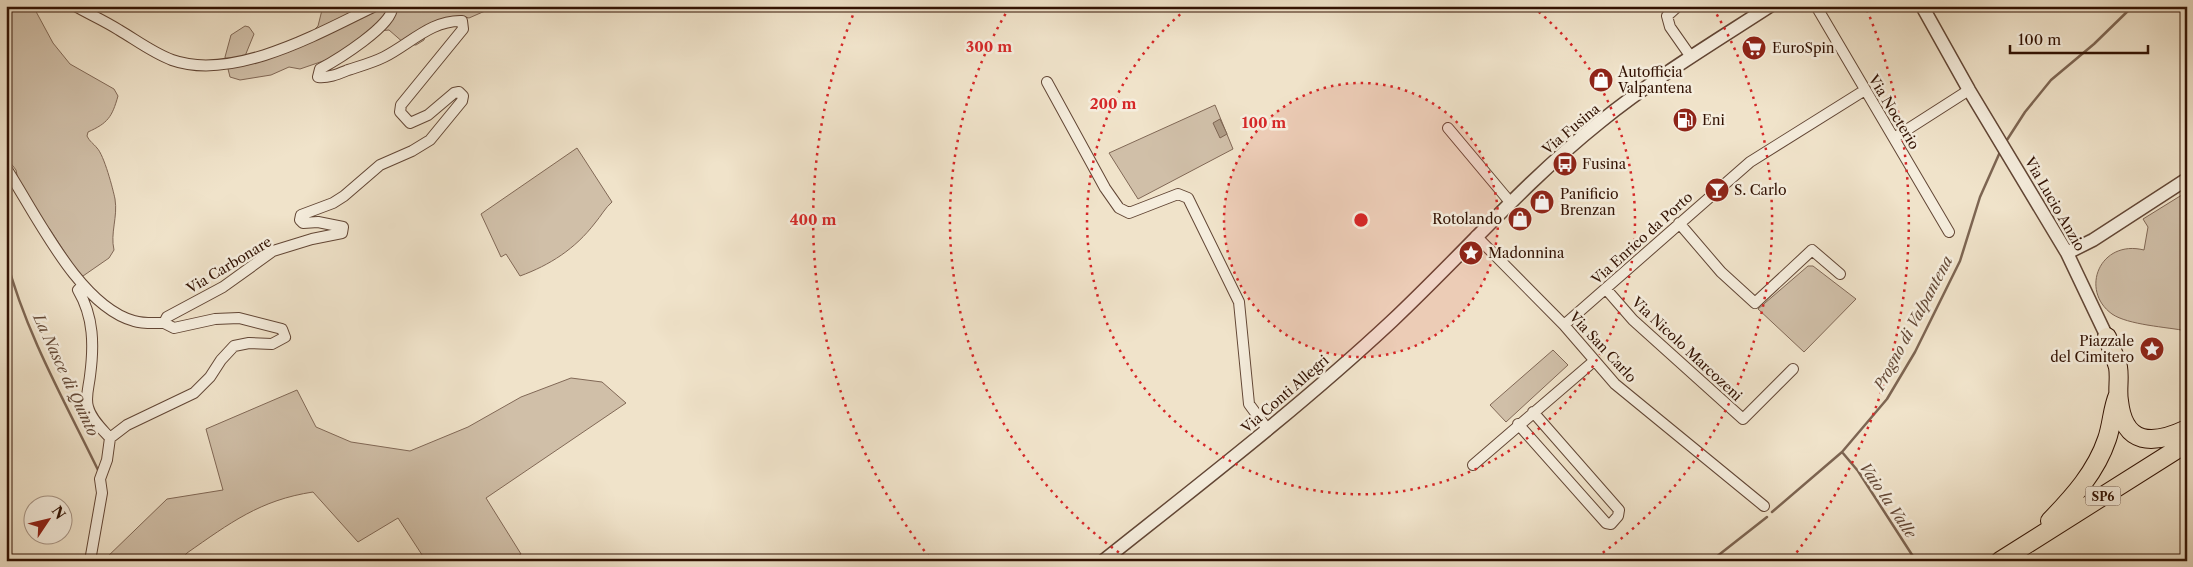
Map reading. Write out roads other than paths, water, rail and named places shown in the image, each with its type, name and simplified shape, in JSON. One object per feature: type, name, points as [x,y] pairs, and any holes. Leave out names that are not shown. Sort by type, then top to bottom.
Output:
[{"type":"highway","points":[[2107,337],[2118,368],[2118,394],[2121,416],[2132,433],[2154,441],[2166,439],[2187,430]]},
{"type":"highway","points":[[2032,540],[2075,494],[2096,464],[2107,441],[2118,394]]},
{"type":"highway","name":"SP6","points":[[2000,561],[2182,446]]},
{"type":"street","points":[[75,6],[173,60],[194,64],[226,64],[267,56],[313,37],[375,6]]},
{"type":"street","name":"Via Carbonare","points":[[164,323],[167,317],[223,287],[273,251],[312,239],[342,233],[343,227],[318,222],[303,223],[300,220],[301,216],[333,203],[380,165],[412,151],[430,140],[462,101],[463,96],[459,92],[454,93],[428,115],[410,123],[400,112],[402,105],[463,29],[462,21],[454,20],[425,31],[376,60],[326,78],[318,77],[320,69],[381,27],[392,14],[392,6]]},
{"type":"street","points":[[1678,6],[1668,16],[1670,27],[1691,57]]},
{"type":"street","name":"Via Fusina","points":[[1476,236],[1510,202],[1601,121],[1691,57],[1770,6]]},
{"type":"street","name":"Via Nocterio","points":[[1816,6],[1949,232]]},
{"type":"street","name":"Via Lucio Anzio","points":[[1922,6],[1969,90],[2067,254],[2107,337]]},
{"type":"street","points":[[1047,82],[1105,188],[1119,208],[1129,213],[1178,194],[1188,198],[1239,302],[1249,404],[1268,430]]},
{"type":"street","name":"Via Enrico da Porto","points":[[1564,325],[1750,162],[1865,90]]},
{"type":"street","points":[[1894,138],[1969,90]]},
{"type":"street","points":[[1448,128],[1510,202]]},
{"type":"street","points":[[6,168],[84,288],[110,311],[135,322],[164,323],[174,328],[214,319],[239,318],[282,329],[285,337],[272,344],[249,343],[234,346],[221,360],[210,377],[194,392],[127,425],[110,438],[107,460],[100,479],[102,492],[90,561]]},
{"type":"street","points":[[2067,254],[2093,240],[2187,179]]},
{"type":"street","points":[[1679,223],[1721,272],[1755,302],[1812,250],[1840,274]]},
{"type":"street","name":"Via Conti Allegri","points":[[1103,561],[1268,430],[1392,321],[1476,236]]},
{"type":"street","name":"Via San Carlo","points":[[1476,236],[1564,325],[1594,361],[1629,395],[1764,506]]},
{"type":"street","points":[[84,288],[78,290],[90,319],[93,345],[87,396],[88,407],[95,422],[110,438]]},
{"type":"street","name":"Via Nicolo Marcozeni","points":[[1606,289],[1632,320],[1743,419],[1793,370]]},
{"type":"street","points":[[1473,465],[1518,424],[1594,361]]},
{"type":"street","points":[[1518,424],[1606,523],[1611,524],[1616,521],[1619,510],[1533,412]]},
{"type":"waterway","name":"Progno di Valpantena","points":[[2005,143],[2025,112],[2051,80],[2094,44],[2133,6]]},
{"type":"waterway","name":"Progno di Valpantena","points":[[1772,512],[1842,452],[1887,399],[1915,352],[1960,261],[1980,197],[2000,152]]},
{"type":"waterway","name":"La Nasce di Quinto","points":[[6,258],[14,286],[35,341],[99,472]]},
{"type":"waterway","name":"Vaio la Valle","points":[[1842,452],[1858,471],[1916,561]]},
{"type":"waterway","name":"Progno di Valpantena","points":[[1711,561],[1767,517]]},
{"type":"place","name":"EuroSpin","points":[[1754,48]]},
{"type":"place","name":"Autofficia Valpantena","points":[[1601,80]]},
{"type":"place","name":"Eni","points":[[1685,120]]},
{"type":"place","name":"Fusina","points":[[1565,164]]},
{"type":"place","name":"S. Carlo","points":[[1717,190]]},
{"type":"place","name":"Panificio Brenzan","points":[[1542,202]]},
{"type":"place","name":"Rotolando","points":[[1520,219]]},
{"type":"place","name":"Madonnina","points":[[1471,253]]},
{"type":"place","name":"Piazzale del Cimitero","points":[[2152,349]]}]
